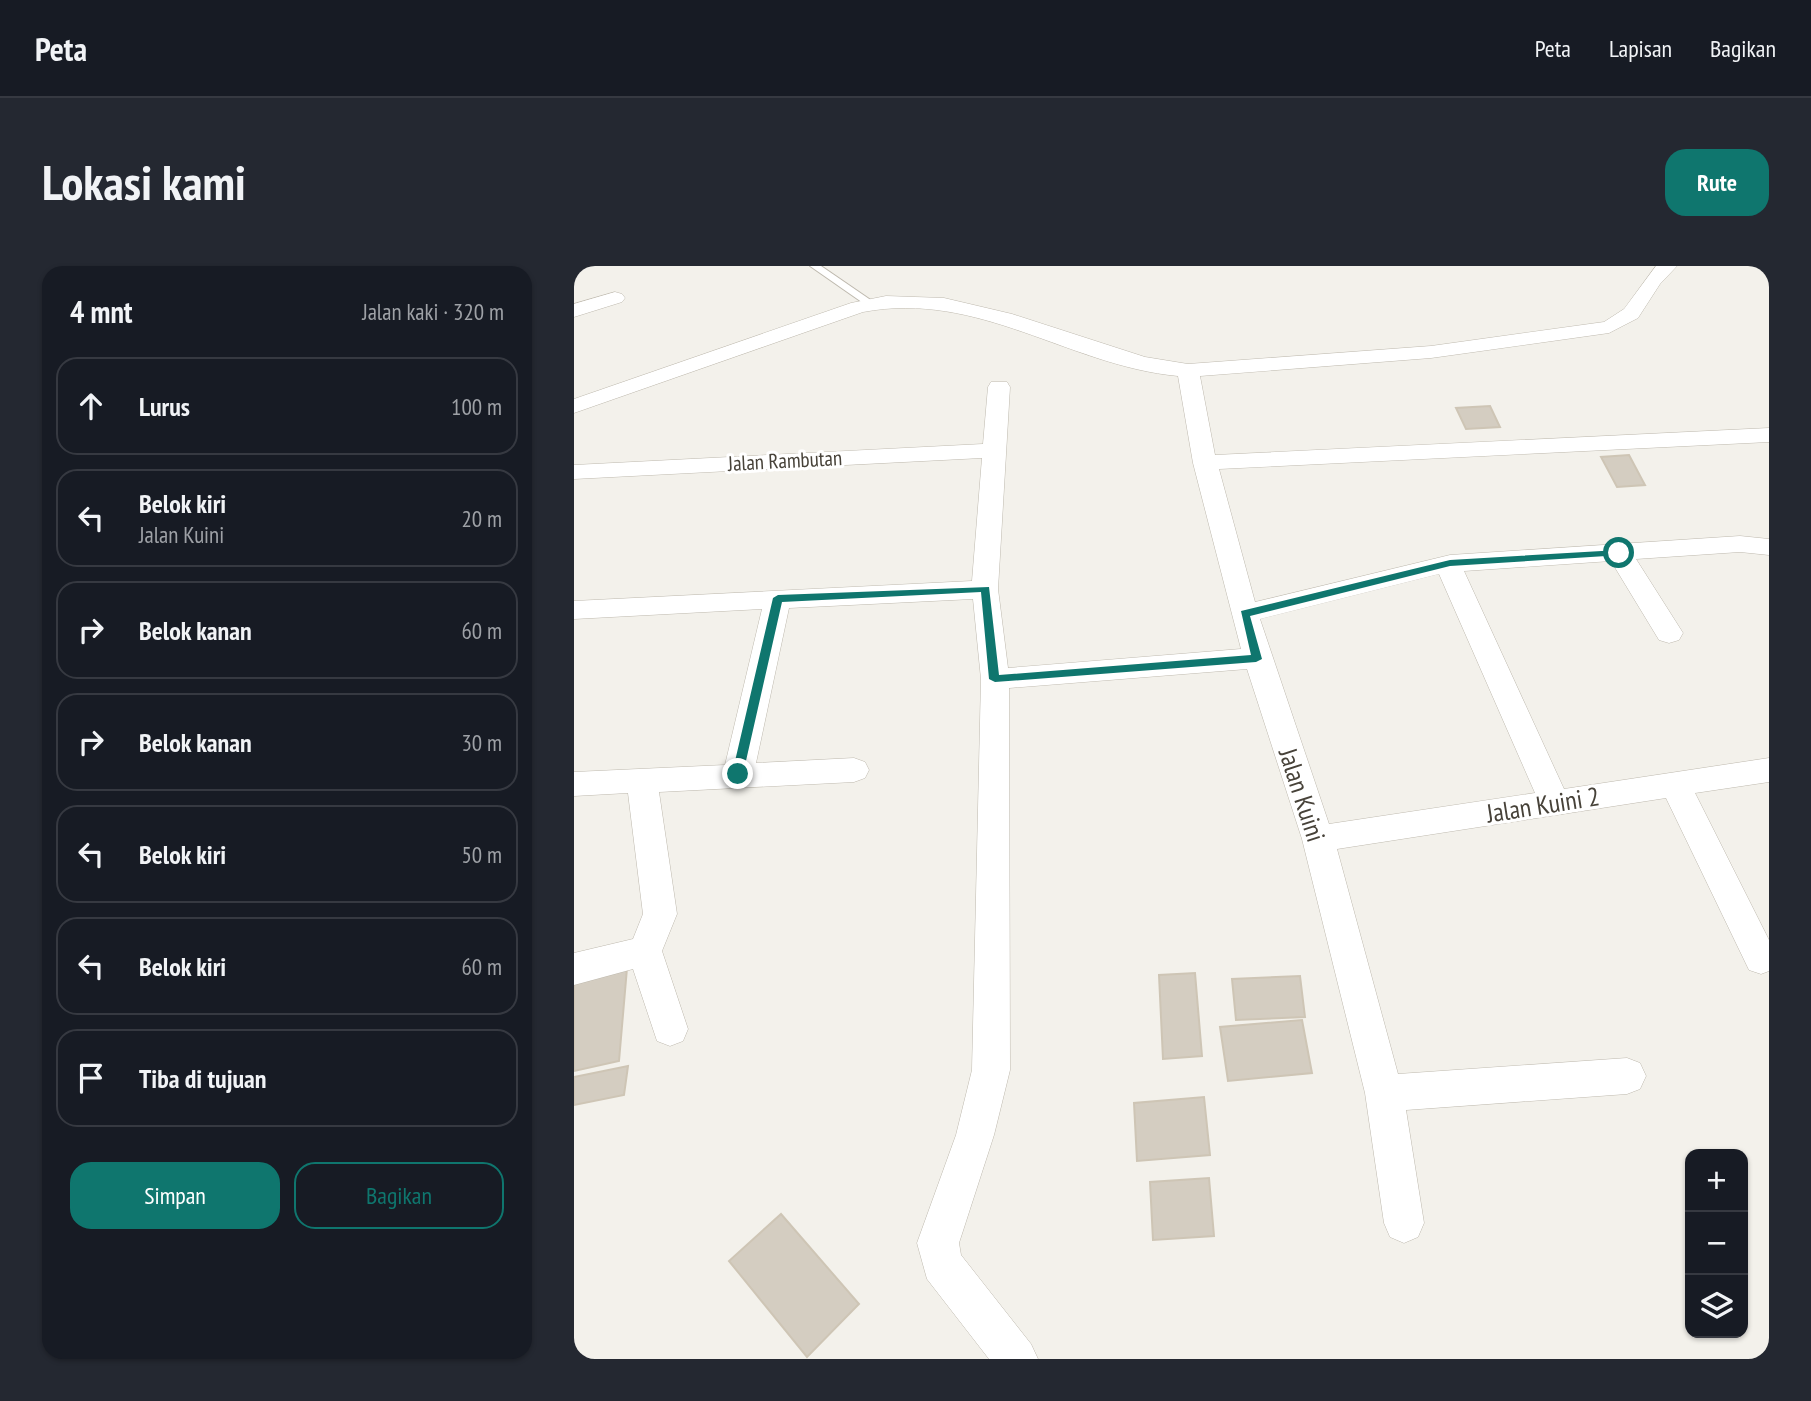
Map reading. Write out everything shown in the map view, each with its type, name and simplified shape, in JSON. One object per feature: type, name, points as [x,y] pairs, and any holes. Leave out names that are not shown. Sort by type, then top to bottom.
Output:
[{"type":"street","points":[[574,406],[601,394],[870,303],[895,300],[948,306],[1026,325],[1150,367],[1188,370],[1431,352],[1609,327],[1632,315],[1654,278],[1667,266]]},
{"type":"street","points":[[574,311],[615,298]]},
{"type":"street","name":"Jalan Kuini","points":[[1188,370],[1205,463],[1256,659],[1318,839],[1384,1093],[1404,1223]]},
{"type":"street","points":[[999,387],[985,589],[995,679],[991,1070],[975,1135],[938,1243],[942,1264],[1016,1359]]},
{"type":"street","points":[[1205,463],[1769,435]]},
{"type":"street","name":"Jalan Rambutan","points":[[574,472],[996,450]]},
{"type":"street","points":[[1245,614],[1450,563],[1740,544],[1769,547]]},
{"type":"street","points":[[1619,553],[1669,633]]},
{"type":"street","points":[[1450,563],[1452,575],[1555,803]]},
{"type":"street","points":[[574,610],[985,589]]},
{"type":"street","points":[[738,774],[778,598]]},
{"type":"street","points":[[995,679],[1256,659]]},
{"type":"street","points":[[574,784],[854,770]]},
{"type":"street","name":"Jalan Kuini 2","points":[[1318,839],[1769,770]]},
{"type":"street","points":[[642,780],[660,914],[645,951],[670,1029]]},
{"type":"street","points":[[1675,785],[1761,959]]},
{"type":"street","points":[[574,969],[645,951]]},
{"type":"street","points":[[1384,1093],[1628,1076]]},
{"type":"lane","points":[[815,266],[870,303]]},
{"type":"building","points":[[1490,406],[1500,427],[1466,429],[1456,408]]},
{"type":"building","points":[[1629,455],[1645,485],[1617,487],[1601,457]]},
{"type":"building","points":[[627,968],[619,1061],[574,1071],[574,978]]},
{"type":"building","points":[[1195,973],[1202,1056],[1163,1059],[1159,975]]},
{"type":"building","points":[[1300,976],[1305,1017],[1236,1020],[1232,979]]},
{"type":"building","points":[[1302,1020],[1312,1073],[1228,1081],[1220,1027]]},
{"type":"building","points":[[628,1066],[624,1095],[574,1105],[574,1077]]},
{"type":"building","points":[[1204,1097],[1210,1155],[1137,1161],[1134,1103]]},
{"type":"building","points":[[1209,1178],[1214,1236],[1153,1240],[1150,1182]]},
{"type":"building","points":[[781,1214],[859,1304],[807,1357],[729,1261]]},
{"type":"route","points":[[738,774],[778,598],[985,589],[995,679],[1256,659],[1245,614],[1450,563],[1619,553]]}]
